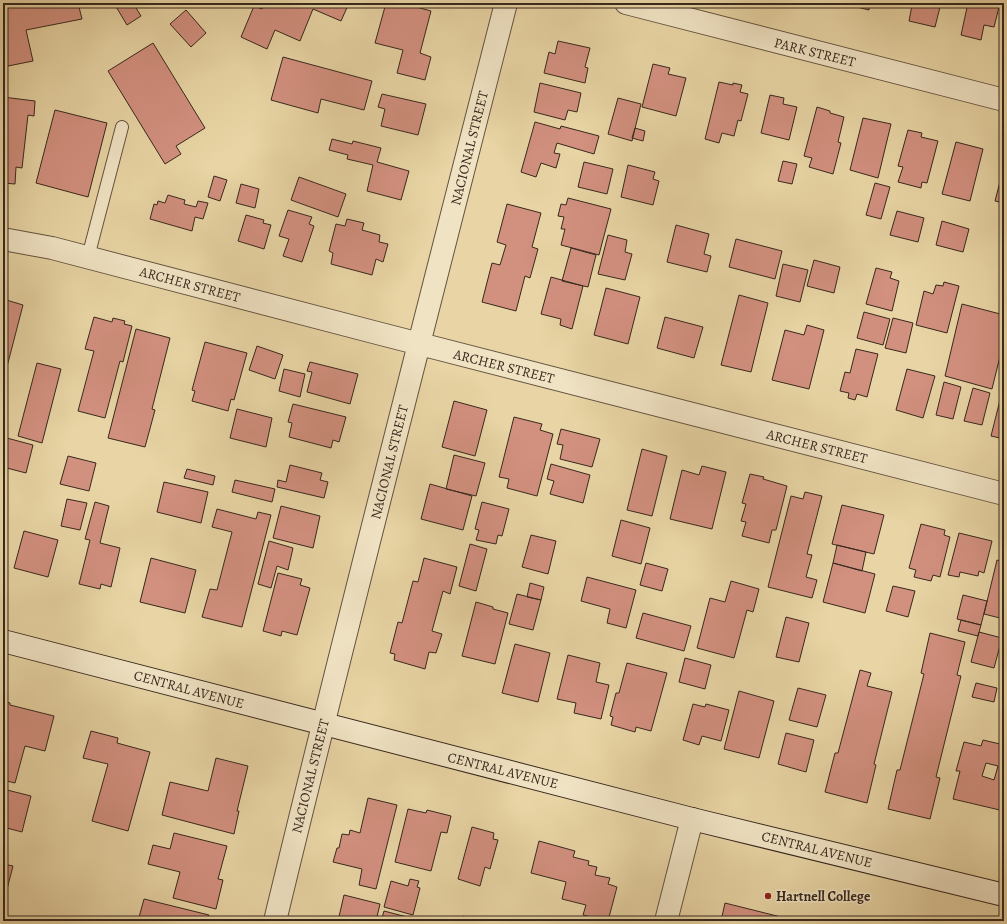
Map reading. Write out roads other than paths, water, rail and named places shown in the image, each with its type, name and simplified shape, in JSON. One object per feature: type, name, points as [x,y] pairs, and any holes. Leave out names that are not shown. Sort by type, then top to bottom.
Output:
[{"type":"street","name":"NACIONAL STREET","points":[[275,921],[418,344],[506,3]]},
{"type":"street","name":"PARK STREET","points":[[626,3],[1004,100]]},
{"type":"street","name":"ARCHER STREET","points":[[3,239],[52,248],[418,344],[1004,494]]},
{"type":"street","name":"CENTRAL AVENUE","points":[[3,641],[692,819],[1004,896]]},
{"type":"street","points":[[666,921],[692,819]]},
{"type":"lane","points":[[88,258],[122,127]]},
{"type":"place","name":"Hartnell College","points":[[768,896]]}]
